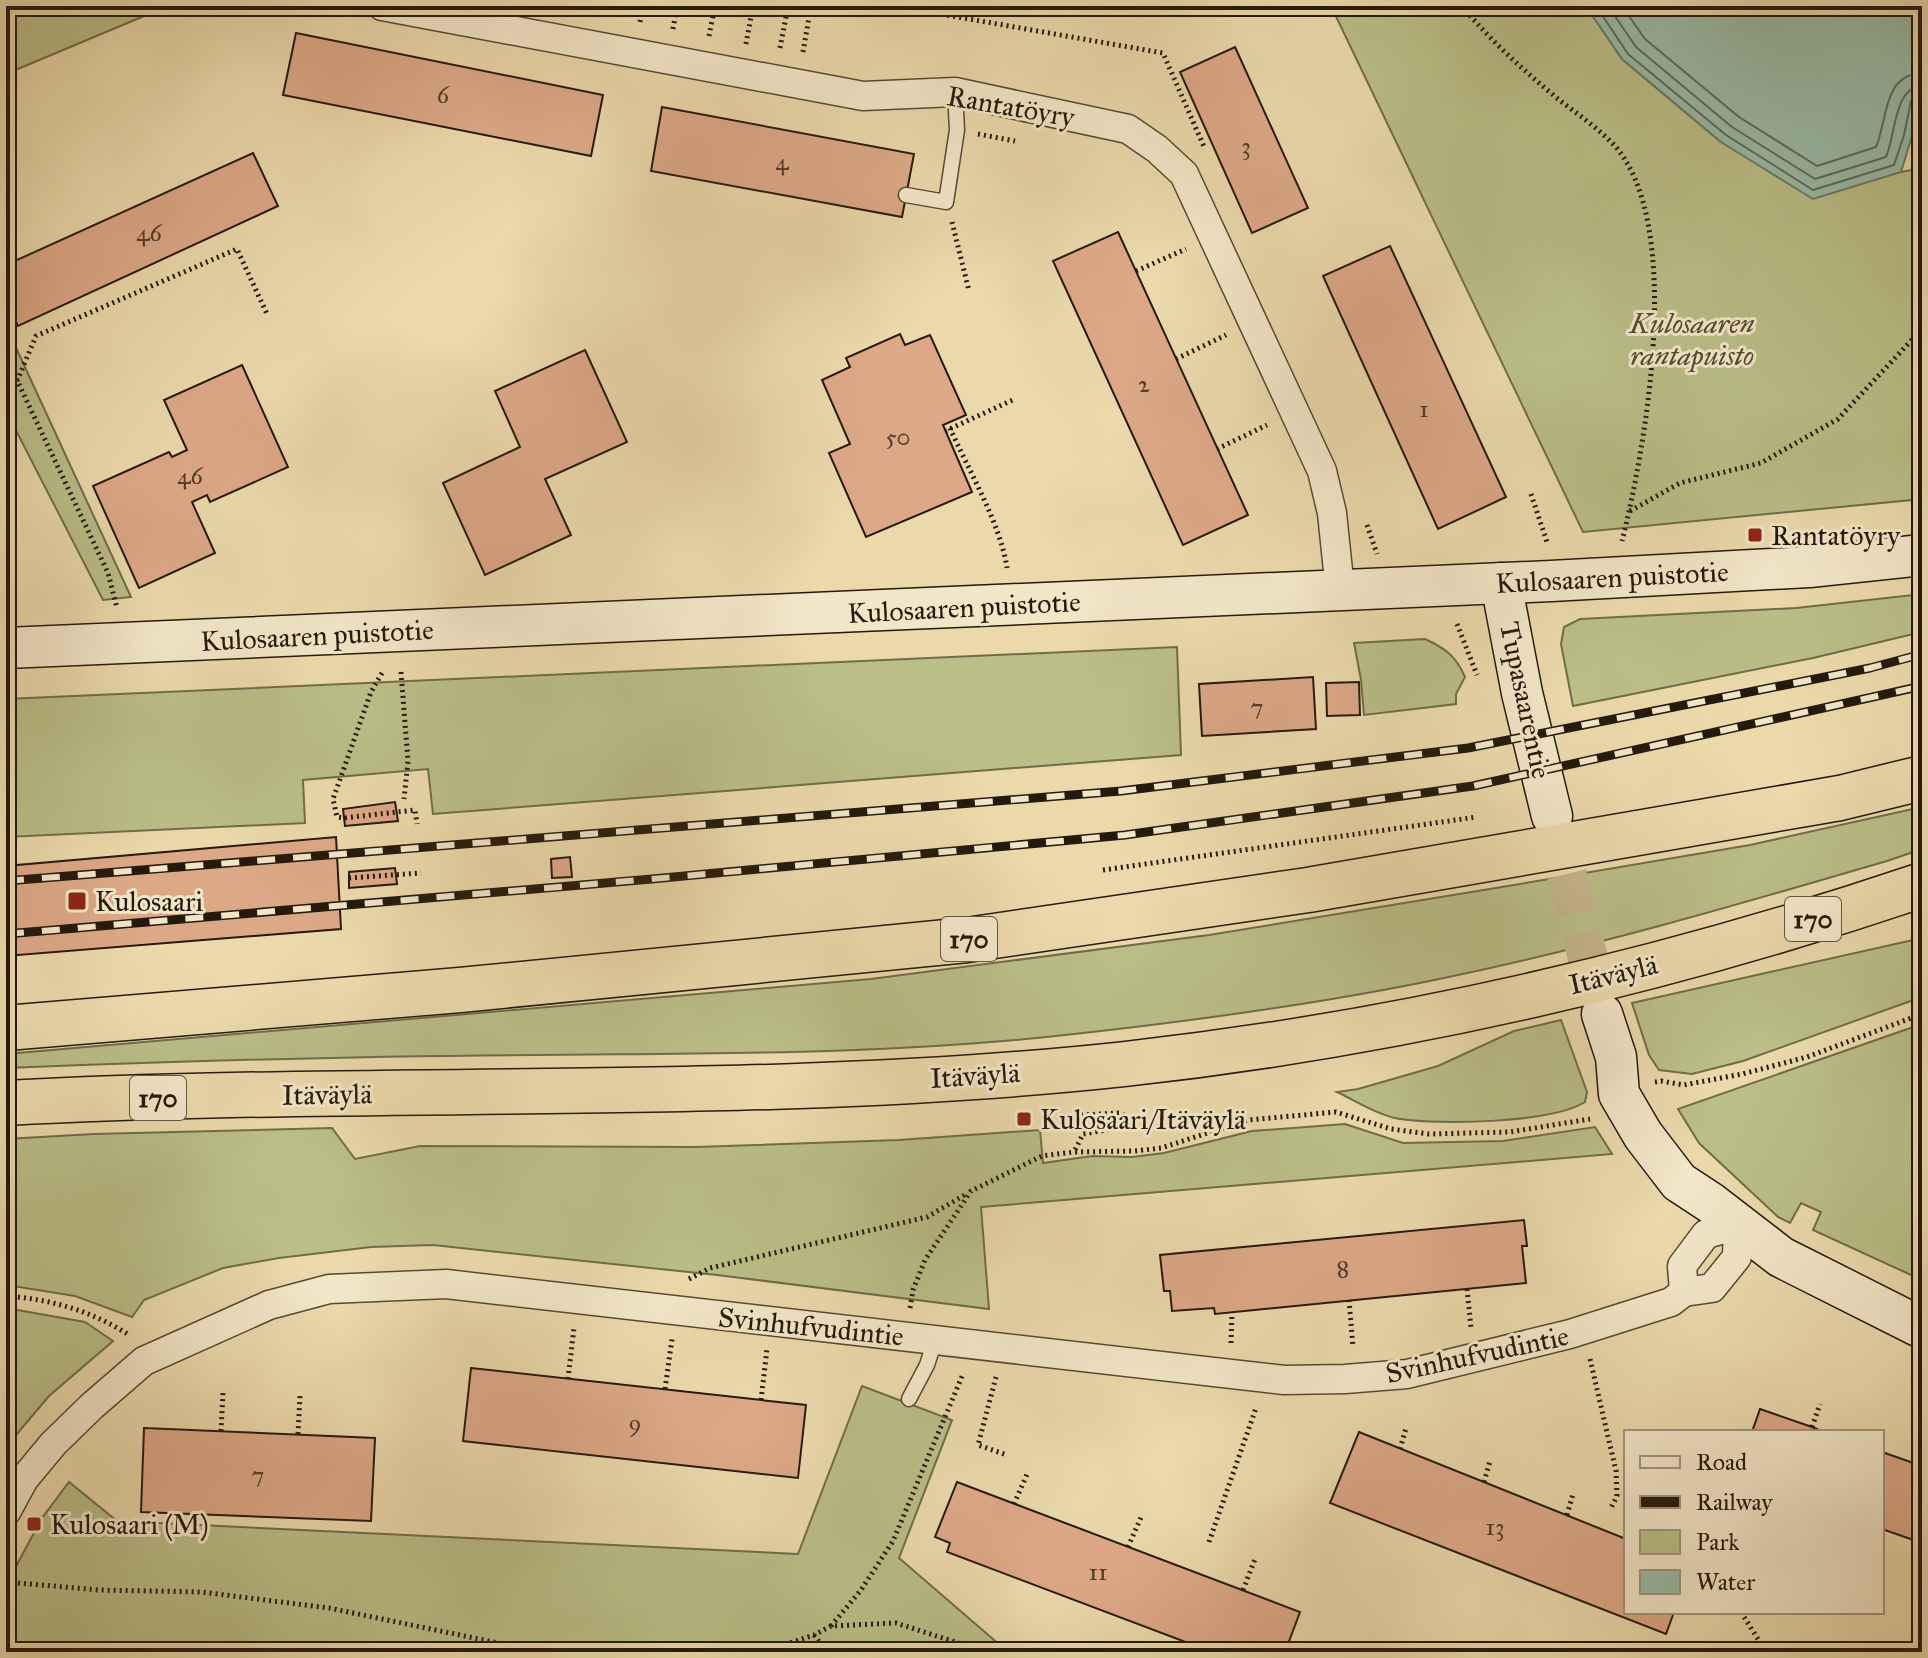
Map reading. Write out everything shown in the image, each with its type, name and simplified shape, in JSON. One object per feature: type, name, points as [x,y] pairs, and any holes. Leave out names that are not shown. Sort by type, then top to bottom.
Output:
[{"type":"highway","name":"170","points":[[6,1028],[475,988],[967,940],[1308,890],[1824,801],[1922,778]]},
{"type":"highway","name":"Itäväylä","points":[[6,1103],[310,1094],[795,1086],[1110,1065],[1339,1035],[1511,1000],[1704,952],[1922,885]]},
{"type":"highway","points":[[1704,952],[1779,952],[1922,918]]},
{"type":"street","name":"Rantatöyry","points":[[382,6],[863,96],[955,92],[1128,129],[1157,149],[1184,174],[1322,471],[1332,513],[1340,590]]},
{"type":"street","name":"Kulosaaren puistotie","points":[[6,648],[1501,583],[1809,567],[1922,555]]},
{"type":"street","name":"Tupasaarentie","points":[[1501,583],[1522,693],[1552,816]]},
{"type":"street","points":[[1602,1014],[1616,1057],[1644,1085],[1701,1170],[1724,1214],[1781,1257],[1922,1328]]},
{"type":"street","points":[[1684,1292],[1682,1266],[1724,1214]]},
{"type":"street","name":"Svinhufvudintie","points":[[6,1512],[24,1479],[53,1444],[144,1361],[198,1334],[269,1305],[329,1289],[446,1284],[1284,1380],[1345,1379],[1407,1374],[1570,1334],[1671,1302],[1684,1292],[1712,1288],[1737,1257],[1724,1214]]},
{"type":"lane","points":[[906,195],[946,202],[957,130],[955,92]]},
{"type":"lane","points":[[909,1399],[927,1365],[935,1340]]},
{"type":"path","points":[[6,19],[15,6]]},
{"type":"path","points":[[671,38],[677,6]]},
{"type":"path","points":[[707,45],[715,6]]},
{"type":"path","points":[[744,52],[753,6]]},
{"type":"path","points":[[778,58],[788,6]]},
{"type":"path","points":[[801,62],[811,6]]},
{"type":"path","points":[[1462,6],[1494,45],[1615,146],[1635,181],[1647,217],[1655,295],[1648,415],[1622,542]]},
{"type":"path","points":[[957,130],[1019,141]]},
{"type":"path","points":[[946,202],[969,291]]},
{"type":"path","points":[[1136,271],[1195,245]]},
{"type":"path","points":[[17,381],[36,336],[237,249],[267,314]]},
{"type":"path","points":[[1630,511],[1680,483],[1761,463],[1838,419],[1922,329]]},
{"type":"path","points":[[1176,359],[1235,331]]},
{"type":"path","points":[[6,357],[108,573],[125,644]]},
{"type":"path","points":[[1007,572],[1005,553],[996,531],[948,430],[1015,399]]},
{"type":"path","points":[[1217,449],[1276,421]]},
{"type":"path","points":[[1531,494],[1548,545]]},
{"type":"path","points":[[401,672],[408,761],[404,799]]},
{"type":"path","points":[[382,673],[371,692],[333,799],[335,811],[337,817],[344,818],[415,810],[417,824]]},
{"type":"path","points":[[1103,870],[1482,817]]},
{"type":"path","points":[[349,878],[421,873]]},
{"type":"path","points":[[1684,1085],[1807,1057],[1922,1014]]},
{"type":"path","points":[[681,1283],[710,1268],[927,1217],[1042,1156],[1161,1148],[1248,1120],[1336,1112],[1391,1129],[1429,1134],[1510,1132],[1594,1119]]},
{"type":"path","points":[[1063,1116],[1119,1113],[1126,1116],[1124,1127],[1117,1130],[1083,1134],[1074,1152]]},
{"type":"path","points":[[900,1336],[925,1260],[971,1191]]},
{"type":"path","points":[[1467,1289],[1471,1330]]},
{"type":"path","points":[[6,1296],[97,1316],[132,1337],[144,1361]]},
{"type":"path","points":[[1349,1300],[1353,1350]]},
{"type":"path","points":[[1231,1344],[1232,1312]]},
{"type":"path","points":[[568,1379],[574,1326]]},
{"type":"path","points":[[665,1389],[672,1337]]},
{"type":"path","points":[[762,1652],[814,1635],[831,1626],[861,1590],[893,1541],[965,1369],[971,1343]]},
{"type":"path","points":[[761,1400],[767,1348]]},
{"type":"path","points":[[1590,1359],[1616,1471],[1617,1496],[1611,1508]]},
{"type":"path","points":[[997,1372],[978,1445],[1007,1455]]},
{"type":"path","points":[[221,1431],[223,1392]]},
{"type":"path","points":[[298,1434],[300,1396]]},
{"type":"path","points":[[1209,1542],[1258,1403]]},
{"type":"path","points":[[1812,1427],[1820,1404]]},
{"type":"path","points":[[1400,1449],[1406,1428]]},
{"type":"path","points":[[1914,1464],[1922,1443]]},
{"type":"path","points":[[1484,1482],[1490,1461]]},
{"type":"path","points":[[1014,1504],[1028,1472]]},
{"type":"path","points":[[1567,1515],[1573,1494]]},
{"type":"path","points":[[1128,1547],[1142,1515]]},
{"type":"path","points":[[1243,1590],[1255,1559]]},
{"type":"path","points":[[6,1582],[99,1590],[202,1592],[301,1604],[542,1652]]},
{"type":"path","points":[[6,1610],[7,1618]]},
{"type":"path","points":[[1742,1614],[1766,1652]]},
{"type":"path","points":[[831,1626],[896,1623],[979,1652]]},
{"type":"path","points":[[814,1635],[827,1652]]},
{"type":"green space","points":[[6,6],[168,6],[6,74]]},
{"type":"green space","name":"Kulosaaren rantapuisto","points":[[1331,6],[1586,6],[1622,59],[1721,142],[1901,172],[1922,168],[1922,499],[1583,532]]},
{"type":"green space","points":[[6,326],[131,597],[103,600],[6,411]]},
{"type":"green space","points":[[1922,594],[1922,632],[1813,658],[1573,706],[1561,644],[1564,627],[1580,619],[1796,608]]},
{"type":"green space","points":[[1425,639],[1449,654],[1465,677],[1456,694],[1456,704],[1364,715],[1354,643]]},
{"type":"green space","points":[[1177,647],[1181,755],[433,814],[428,769],[303,780],[305,823],[6,837],[6,699]]},
{"type":"green space","points":[[1922,807],[1922,849],[1887,861],[1667,924],[1500,966],[1299,1005],[1202,1019],[991,1042],[860,1050],[334,1058],[6,1068],[6,1054],[871,979],[1209,935],[1750,845]]},
{"type":"green space","points":[[1922,938],[1922,997],[1743,1061],[1692,1074],[1659,1070],[1649,1055],[1632,1003]]},
{"type":"green space","points":[[1561,1020],[1587,1092],[1585,1102],[1569,1109],[1496,1121],[1418,1121],[1384,1115],[1337,1092],[1438,1066],[1514,1031]]},
{"type":"green space","points":[[1922,1024],[1922,1280],[1813,1230],[1821,1212],[1801,1203],[1790,1223],[1778,1217],[1699,1143],[1678,1109]]},
{"type":"green space","points":[[1345,1124],[1403,1143],[1503,1141],[1595,1127],[1612,1154],[981,1207],[989,1309],[717,1275],[433,1245],[371,1247],[223,1268],[144,1300],[132,1317],[75,1296],[6,1285],[6,1139],[332,1128],[355,1159],[420,1146],[695,1147],[899,1140],[1040,1130],[1043,1163],[1092,1156],[1132,1157],[1164,1153],[1252,1131]]},
{"type":"green space","points":[[6,1308],[85,1322],[113,1341],[49,1396],[6,1447]]},
{"type":"green space","points":[[862,1386],[952,1420],[899,1558],[1008,1652],[6,1652],[6,1585],[42,1518],[69,1482],[117,1521],[798,1554]]},
{"type":"water","points":[[1586,6],[1922,6],[1922,85],[1901,172],[1813,199],[1721,142],[1622,59]]},
{"type":"building","points":[[296,33],[603,95],[591,156],[283,95]]},
{"type":"building","points":[[1235,47],[1308,208],[1252,233],[1180,72]]},
{"type":"building","points":[[662,107],[914,154],[902,217],[651,171]]},
{"type":"building","points":[[253,153],[278,206],[18,326],[6,300],[6,265]]},
{"type":"building","points":[[1118,232],[1248,515],[1183,545],[1053,261]]},
{"type":"building","points":[[1390,246],[1506,497],[1438,529],[1323,276]]},
{"type":"building","points":[[900,334],[905,345],[930,335],[966,415],[943,425],[972,492],[866,537],[829,453],[850,444],[822,380],[850,367],[846,358]]},
{"type":"building","points":[[585,350],[627,442],[545,479],[571,535],[485,575],[443,483],[520,447],[495,391]]},
{"type":"building","points":[[242,365],[288,467],[210,502],[207,495],[192,502],[215,553],[139,588],[93,486],[169,452],[172,457],[187,450],[164,400]]},
{"type":"building","points":[[1313,677],[1316,729],[1202,736],[1199,684]]},
{"type":"building","points":[[1359,682],[1360,715],[1327,716],[1326,683]]},
{"type":"building","points":[[395,802],[398,821],[345,826],[343,809]]},
{"type":"building","points":[[336,837],[341,929],[6,956],[6,866]]},
{"type":"building","points":[[570,857],[572,877],[552,878],[551,859]]},
{"type":"building","points":[[395,868],[397,884],[349,888],[349,872]]},
{"type":"building","points":[[1524,1220],[1527,1246],[1522,1246],[1526,1283],[1215,1314],[1214,1308],[1172,1311],[1170,1291],[1164,1291],[1160,1255]]},
{"type":"building","points":[[471,1368],[806,1405],[798,1478],[463,1441]]},
{"type":"building","points":[[1760,1409],[1819,1430],[1753,1430]]},
{"type":"building","points":[[144,1428],[375,1438],[371,1521],[141,1512]]},
{"type":"building","points":[[1359,1432],[1624,1538],[1624,1614],[1673,1614],[1666,1634],[1330,1503]]},
{"type":"building","points":[[1884,1453],[1922,1466],[1922,1543],[1884,1530]]},
{"type":"building","points":[[957,1482],[1300,1612],[1285,1652],[1212,1652],[947,1552],[950,1543],[935,1537]]},
{"type":"tunnel","points":[[1552,816],[1601,1010]]},
{"type":"railway","points":[[6,881],[1121,791],[1468,748],[1870,668],[1922,654]]},
{"type":"railway","points":[[6,934],[1125,835],[1473,786],[1922,686]]},
{"type":"place","name":"Rantatöyry","points":[[1755,535]]},
{"type":"place","name":"Kulosaari","points":[[77,901]]},
{"type":"place","name":"Kulosaari/Itäväylä","points":[[1024,1119]]},
{"type":"place","name":"Kulosaari (M)","points":[[34,1524]]}]
